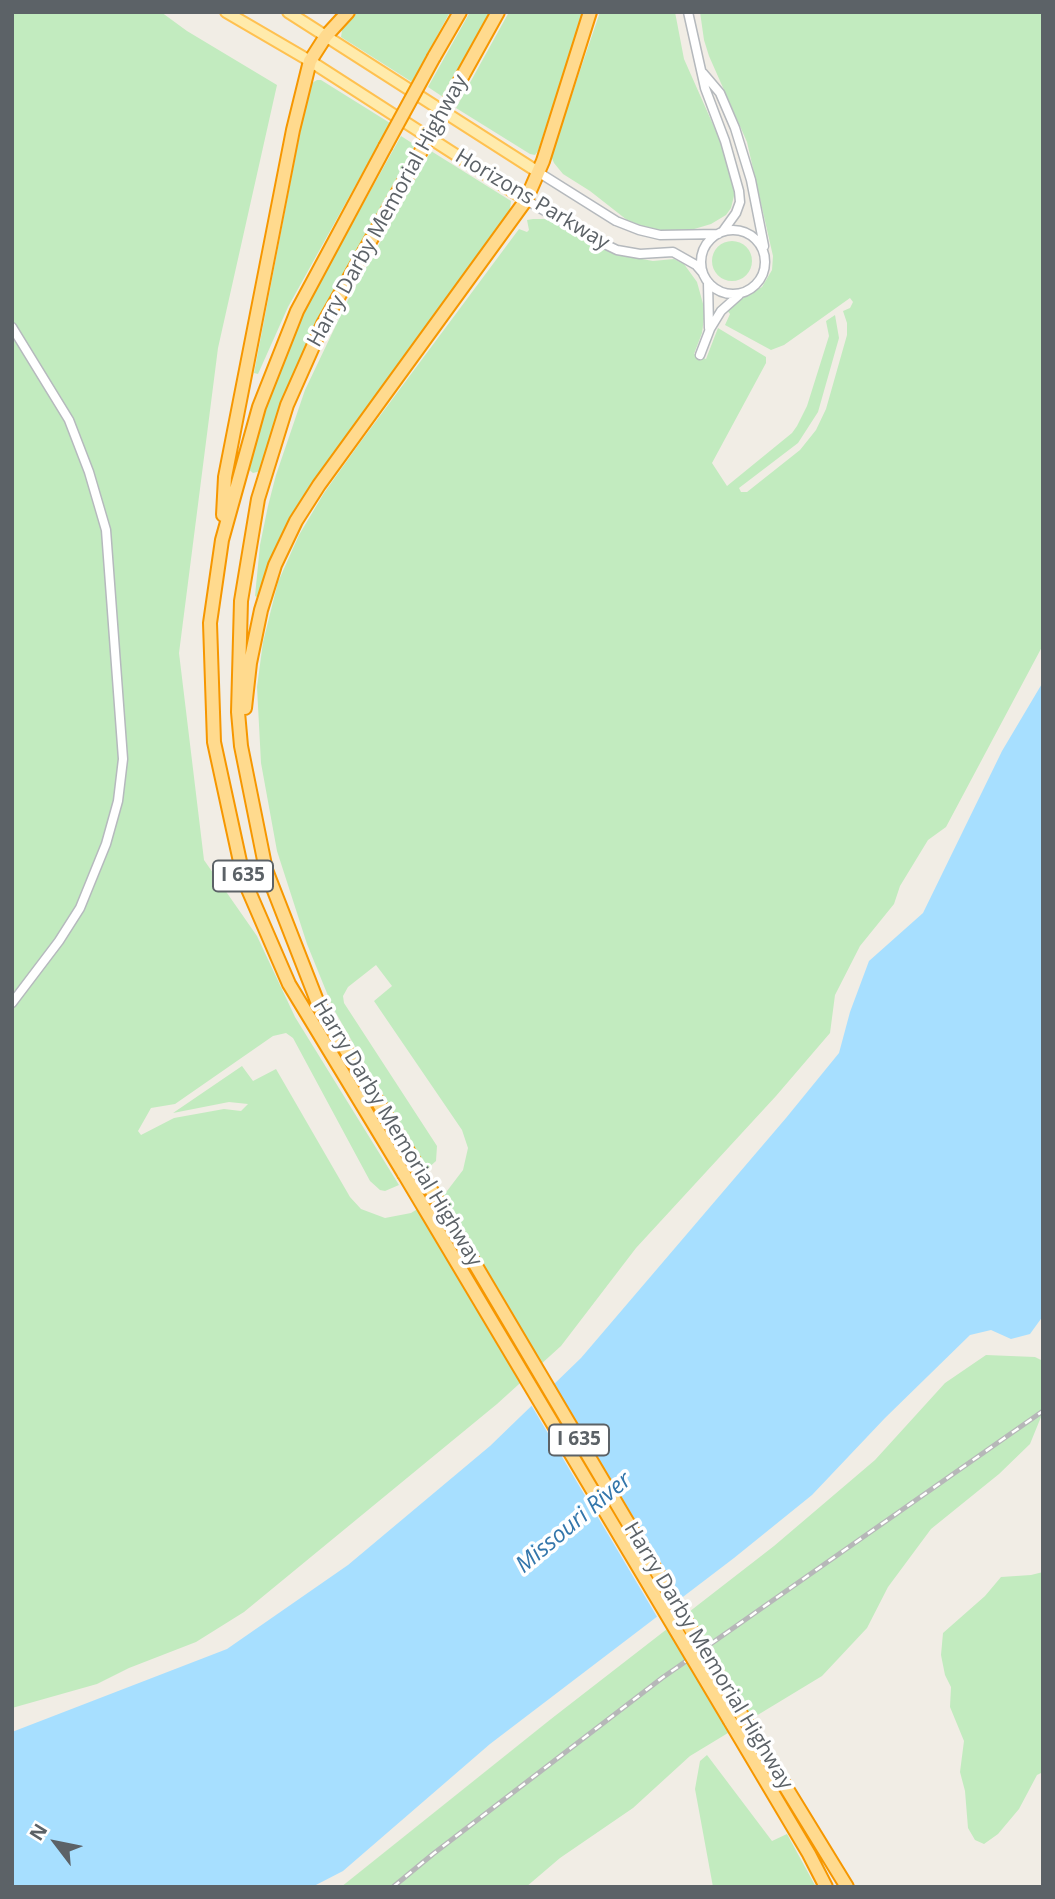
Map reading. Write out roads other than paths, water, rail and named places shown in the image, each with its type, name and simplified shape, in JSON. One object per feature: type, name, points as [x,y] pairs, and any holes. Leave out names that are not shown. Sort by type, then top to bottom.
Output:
[{"type":"highway","points":[[222,540],[225,477],[293,130],[310,61],[326,36],[348,12]]},
{"type":"highway","name":"Harry Darby Memorial Highway","points":[[460,12],[296,311],[259,407],[222,540],[210,623],[214,742],[244,880],[289,984],[736,1717],[847,1887]]},
{"type":"highway","name":"Harry Darby Memorial Highway","points":[[498,12],[323,324],[288,405],[258,499],[241,601],[238,712],[240,746],[266,870],[319,1006],[417,1166],[736,1717],[826,1887]]},
{"type":"highway","points":[[240,746],[250,663],[261,610],[275,565],[296,521],[319,485],[526,200],[538,172],[590,12]]},
{"type":"main road","name":"Horizons Parkway","points":[[226,12],[310,61],[526,200]]},
{"type":"main road","name":"Horizons Parkway","points":[[288,12],[538,172]]},
{"type":"street","points":[[688,12],[701,70],[739,191],[740,202],[736,213],[721,232],[709,240],[703,250],[702,272],[708,282],[722,293],[741,294]]},
{"type":"street","points":[[700,355],[710,329],[728,303],[759,282],[764,273],[765,253],[751,180],[735,128],[720,93],[701,70]]},
{"type":"street","name":"Horizons Parkway","points":[[538,172],[616,221],[639,230],[691,236],[721,232]]},
{"type":"street","name":"Horizons Parkway","points":[[526,200],[617,250],[640,254],[673,252],[696,265],[702,272]]},
{"type":"street","points":[[721,232],[734,229],[753,236],[765,253]]},
{"type":"street","points":[[708,282],[710,329]]},
{"type":"street","points":[[12,327],[69,420],[89,472],[106,530],[124,759],[118,801],[106,844],[80,908],[59,941],[12,1003]]},
{"type":"water","name":"Missouri River","points":[[1043,682],[1043,1316],[1030,1334],[1011,1339],[991,1330],[970,1335],[885,1418],[812,1495],[734,1558],[490,1744],[343,1871],[312,1887],[12,1887],[12,1732],[227,1649],[348,1565],[490,1446],[581,1358],[839,1053],[850,1012],[869,961],[923,913],[1002,751]]},
{"type":"railway","points":[[393,1887],[662,1678],[1043,1411]]}]
